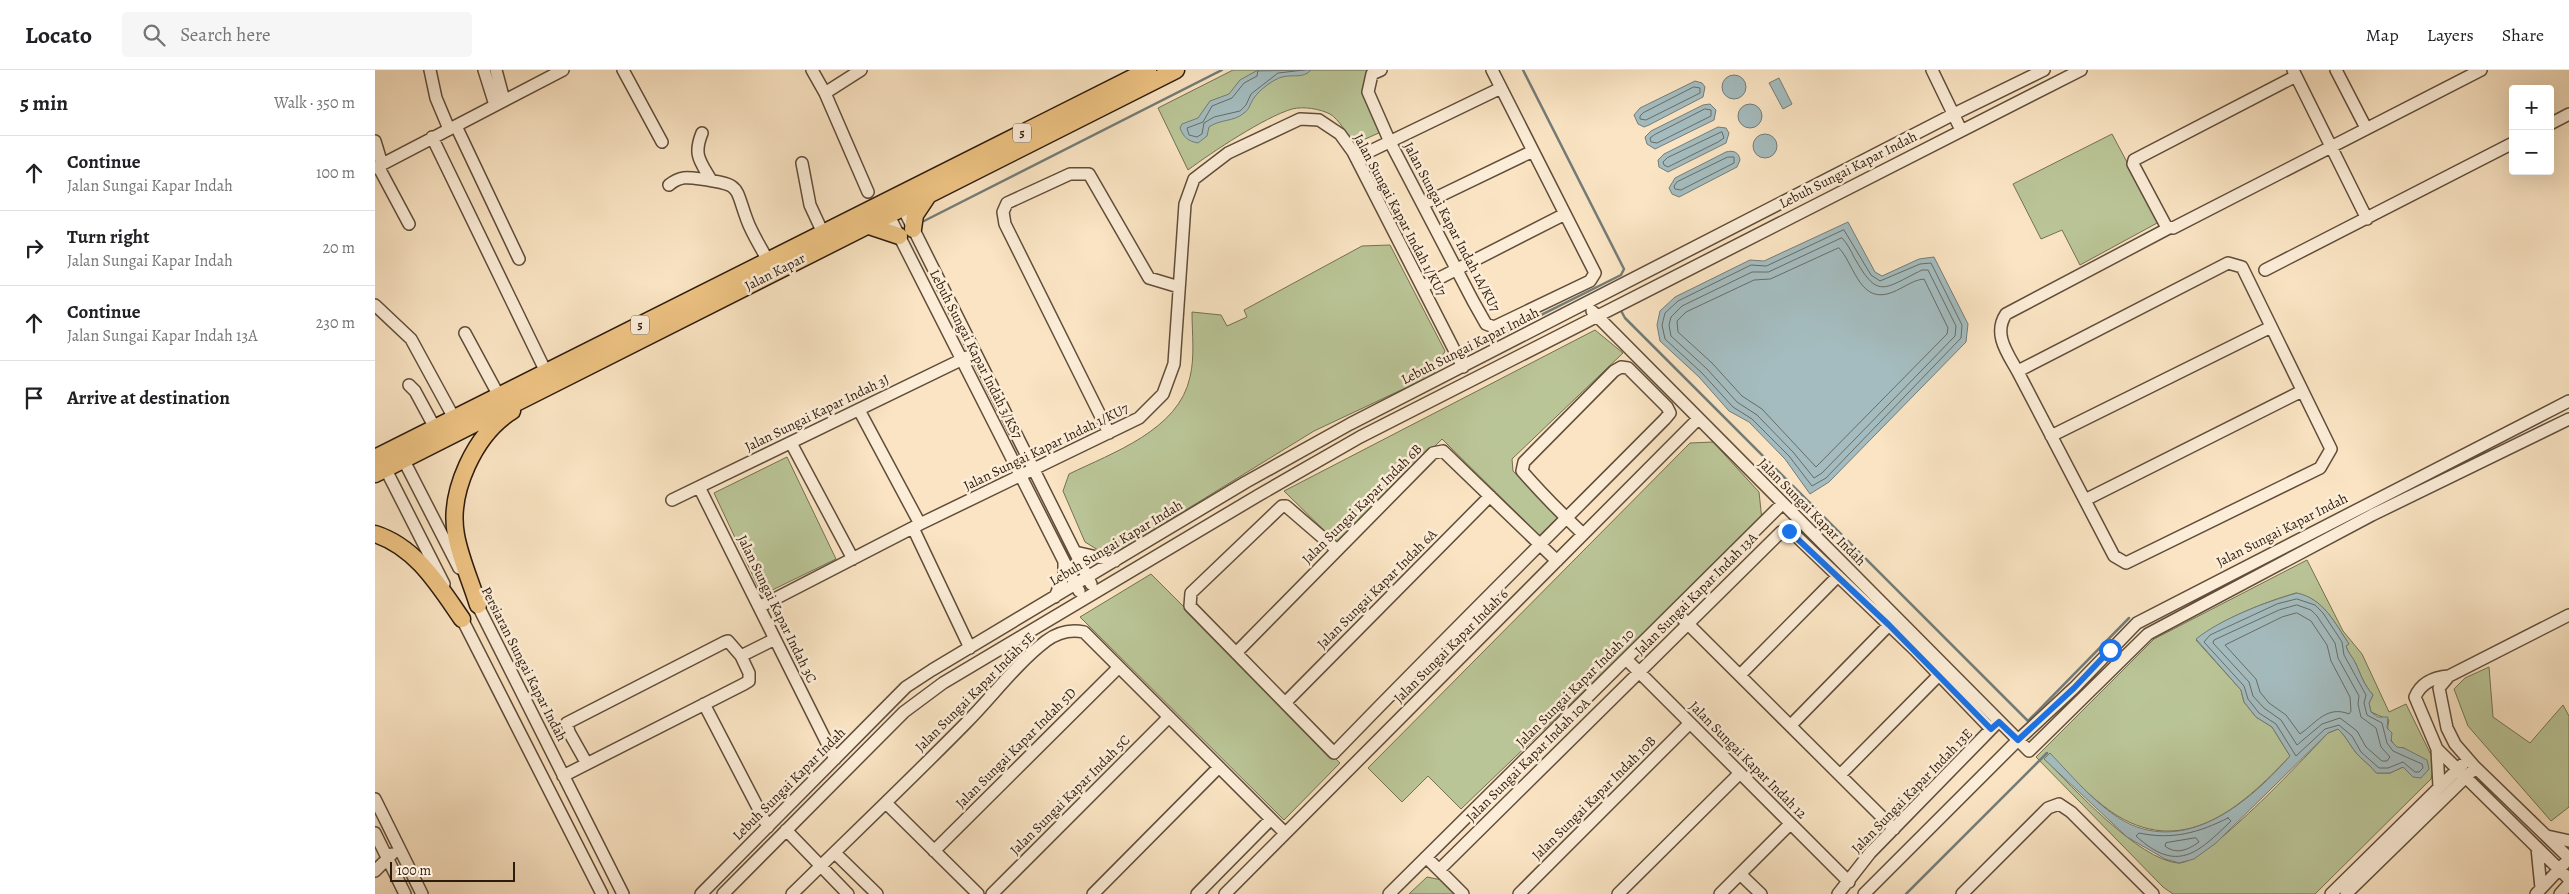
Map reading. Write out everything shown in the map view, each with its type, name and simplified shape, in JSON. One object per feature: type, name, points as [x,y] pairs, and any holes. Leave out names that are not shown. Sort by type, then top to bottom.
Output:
[{"type":"highway","name":"Jalan Kapar","points":[[379,464],[567,376],[866,225],[892,205],[1148,70]]},
{"type":"highway","name":"Jalan Kapar","points":[[400,453],[435,428],[454,418],[823,233],[892,205],[930,193],[1176,70]]},
{"type":"highway","points":[[866,225],[906,233],[915,215],[930,193]]},
{"type":"highway","points":[[478,605],[455,534],[455,494],[481,439],[509,413],[567,376]]},
{"type":"highway","points":[[375,534],[392,539],[427,569],[462,620]]},
{"type":"street","points":[[430,70],[436,98],[519,259]]},
{"type":"street","points":[[485,70],[499,103]]},
{"type":"street","points":[[496,70],[499,103]]},
{"type":"street","points":[[378,166],[563,70]]},
{"type":"street","points":[[623,70],[662,142]]},
{"type":"street","points":[[812,70],[825,93],[868,192]]},
{"type":"street","points":[[825,93],[861,70]]},
{"type":"street","name":"Jalan Sungai Kapar Indah 1A/KU7","points":[[1381,70],[1372,74],[1368,92],[1391,142],[1457,269],[1486,324],[1491,326],[1590,281],[1595,273],[1492,70]]},
{"type":"street","points":[[1932,70],[1961,130]]},
{"type":"street","name":"Lebuh Sungai Kapar Indah","points":[[701,894],[906,688],[970,648],[1247,482],[1350,424],[1954,114],[2044,70]]},
{"type":"street","name":"Lebuh Sungai Kapar Indah","points":[[1595,316],[2081,70]]},
{"type":"street","points":[[2336,70],[2366,128]]},
{"type":"street","points":[[2019,374],[2022,369],[2228,263],[2242,267],[2331,449],[2320,468],[2126,563],[2114,556],[2051,436],[2019,374],[2000,337],[2002,319],[2006,314],[2169,228],[2173,228],[2481,70]]},
{"type":"street","points":[[2169,228],[2133,164],[2134,160],[2295,73],[2367,219]]},
{"type":"street","points":[[1357,158],[1501,88]]},
{"type":"street","points":[[2554,122],[2569,114]]},
{"type":"street","name":"Jalan Sungai Kapar Indah 1/KU7","points":[[759,608],[917,526],[1139,418],[1163,394],[1174,364],[1185,204],[1194,179],[1228,153],[1299,119],[1319,120],[1340,134],[1357,158],[1463,367]]},
{"type":"street","points":[[702,134],[697,146],[697,156],[711,180]]},
{"type":"street","points":[[432,137],[546,372]]},
{"type":"street","points":[[375,141],[378,166],[409,224]]},
{"type":"street","points":[[2265,270],[2509,145]]},
{"type":"street","points":[[1423,204],[1533,151]]},
{"type":"street","points":[[1849,168],[1889,156],[1895,158],[1897,162]]},
{"type":"street","points":[[802,163],[809,205],[823,233]]},
{"type":"street","points":[[1109,433],[1005,224],[1003,212],[1007,203],[1071,174],[1089,174],[1149,278],[1179,287]]},
{"type":"street","points":[[669,185],[678,178],[685,177],[729,184],[737,191],[747,220],[768,261]]},
{"type":"street","name":"Lebuh Sungai Kapar Indah 3/KS7","points":[[892,205],[962,360],[1083,599]]},
{"type":"street","points":[[1422,287],[1565,214]]},
{"type":"street","name":"Lebuh Sungai Kapar Indah 3/KS7","points":[[906,233],[975,353],[1095,592]]},
{"type":"street","name":"Jalan Sungai Kapar Indah","points":[[1585,303],[1595,316],[1783,504],[1995,725],[2037,744],[2148,634],[2372,514],[2569,419]]},
{"type":"street","points":[[375,305],[411,339],[454,418]]},
{"type":"street","points":[[723,894],[918,700],[1083,599],[1360,437],[1595,316]]},
{"type":"street","points":[[2051,436],[2271,327]]},
{"type":"street","points":[[465,333],[499,396]]},
{"type":"street","name":"Jalan Sungai Kapar Indah 3J","points":[[672,500],[975,353]]},
{"type":"street","name":"Jalan Sungai Kapar Indah 6","points":[[1334,752],[1567,518],[1670,413],[1628,368],[1621,367],[1614,371],[1524,462],[1522,471],[1567,518]]},
{"type":"street","points":[[409,385],[415,391],[435,428]]},
{"type":"street","points":[[2085,500],[2303,391]]},
{"type":"street","name":"Jalan Sungai Kapar Indah","points":[[2022,737],[2137,623],[2569,400]]},
{"type":"street","points":[[859,410],[917,526],[970,648]]},
{"type":"street","name":"Jalan Sungai Kapar Indah 6","points":[[1225,894],[1698,419]]},
{"type":"street","points":[[791,443],[853,559]]},
{"type":"street","name":"Jalan Sungai Kapar Indah 6B","points":[[1236,652],[1433,453],[1438,451],[1443,451],[1557,560]]},
{"type":"street","name":"Persiaran Sungai Kapar Indah","points":[[400,453],[623,894]]},
{"type":"street","points":[[379,464],[462,620],[602,894]]},
{"type":"street","name":"Jalan Sungai Kapar Indah 3C","points":[[699,487],[835,759]]},
{"type":"street","name":"Jalan Sungai Kapar Indah 6A","points":[[1285,703],[1490,496]]},
{"type":"street","name":"Jalan Sungai Kapar Indah 10","points":[[1389,894],[1783,504]]},
{"type":"street","points":[[1337,550],[1286,506],[1282,506],[1191,593],[1190,606],[1349,769]]},
{"type":"street","points":[[1567,518],[1583,534]]},
{"type":"street","name":"Jalan Sungai Kapar Indah 13A","points":[[1639,672],[1781,532],[1789,531],[1939,675],[1995,725]]},
{"type":"street","points":[[1075,552],[1115,561]]},
{"type":"street","points":[[1055,597],[1064,575],[1064,560]]},
{"type":"street","points":[[1741,674],[1838,576]]},
{"type":"street","points":[[1675,611],[1741,674],[1894,829]]},
{"type":"street","points":[[2437,794],[2437,749],[2415,697],[2419,688],[2438,677],[2449,676],[2569,615]]},
{"type":"street","points":[[1791,725],[1889,625]]},
{"type":"street","name":"Jalan Sungai Kapar Indah 5E","points":[[793,894],[886,803],[1030,656],[1046,641],[1060,633],[1073,630],[1084,632],[1285,833]]},
{"type":"street","points":[[741,656],[775,639]]},
{"type":"street","points":[[563,776],[587,764],[704,704],[744,684],[749,681],[749,673],[733,645],[728,641],[725,642],[567,723],[569,732],[587,764]]},
{"type":"street","name":"Jalan Sungai Kapar Indah 12","points":[[1626,659],[1849,882]]},
{"type":"street","name":"Jalan Sungai Kapar Indah 5D","points":[[935,851],[1119,667]]},
{"type":"street","name":"Jalan Sungai Kapar Indah 10A","points":[[1439,870],[1639,672]]},
{"type":"street","points":[[1840,775],[1939,675]]},
{"type":"street","points":[[2449,676],[2439,688],[2442,711],[2447,728],[2472,763],[2569,859],[2538,891]]},
{"type":"street","points":[[704,704],[768,827]]},
{"type":"street","name":"Jalan Sungai Kapar Indah 5C","points":[[992,894],[1169,717]]},
{"type":"street","name":"Jalan Sungai Kapar Indah 10B","points":[[1519,894],[1690,723]]},
{"type":"street","name":"Jalan Sungai Kapar Indah 13E","points":[[1837,894],[1849,882],[1871,853],[1995,725]]},
{"type":"street","points":[[1864,894],[2022,737]]},
{"type":"street","points":[[2437,749],[2486,795],[2569,879]]},
{"type":"street","points":[[2346,894],[2437,794],[2472,763]]},
{"type":"street","points":[[1093,894],[1219,767]]},
{"type":"street","points":[[2451,791],[2462,772]]},
{"type":"street","points":[[1618,894],[1740,773]]},
{"type":"street","points":[[2331,894],[2425,802],[2437,794],[2451,791],[2486,795]]},
{"type":"street","points":[[375,799],[422,894]]},
{"type":"street","points":[[886,803],[978,894]]},
{"type":"street","points":[[1963,894],[2049,808],[2059,804],[2071,812],[2153,894]]},
{"type":"street","points":[[1197,894],[1271,819]]},
{"type":"street","points":[[1720,894],[1790,824]]},
{"type":"street","points":[[786,830],[848,894]]},
{"type":"street","points":[[375,833],[405,894]]},
{"type":"street","points":[[2547,836],[2569,841]]},
{"type":"street","points":[[375,871],[400,847]]},
{"type":"street","points":[[2537,847],[2538,891]]},
{"type":"street","points":[[835,853],[877,894]]},
{"type":"street","points":[[1426,857],[1463,894]]},
{"type":"street","points":[[1740,874],[1761,894]]},
{"type":"street","points":[[2560,894],[2569,884]]},
{"type":"green space","points":[[1233,70],[1370,70],[1381,132],[1354,144],[1340,124],[1330,114],[1312,108],[1292,109],[1254,127],[1188,170],[1158,108]]},
{"type":"green space","points":[[2112,134],[2159,222],[2080,265],[2062,230],[2041,239],[2013,184]]},
{"type":"green space","points":[[1390,245],[1445,351],[1433,375],[1314,431],[1119,551],[1098,550],[1085,542],[1063,491],[1069,474],[1123,448],[1158,425],[1173,412],[1183,396],[1192,369],[1192,312],[1221,315],[1227,326],[1247,317],[1244,310],[1362,246]]},
{"type":"green space","points":[[1595,330],[1623,353],[1512,459],[1513,471],[1559,516],[1540,536],[1442,439],[1338,544],[1284,491]]},
{"type":"green space","points":[[1713,442],[1759,492],[1762,520],[1461,809],[1428,776],[1402,802],[1368,768],[1690,443]]},
{"type":"green space","points":[[787,457],[836,559],[762,595],[714,493]]},
{"type":"green space","points":[[2307,560],[2343,631],[2362,654],[2389,712],[2406,704],[2435,763],[2431,779],[2315,894],[2173,894],[2163,887],[2036,757],[2154,639]],"holes":[[[2296,593],[2314,600],[2327,612],[2349,644],[2346,646],[2348,651],[2365,684],[2373,695],[2369,703],[2371,712],[2389,720],[2388,731],[2392,741],[2397,748],[2404,748],[2413,755],[2413,777],[2403,767],[2390,773],[2377,773],[2356,753],[2338,729],[2328,733],[2255,808],[2210,847],[2191,859],[2178,863],[2162,859],[2126,836],[2089,803],[2045,759],[2110,811],[2136,825],[2162,831],[2186,829],[2209,822],[2230,809],[2251,794],[2290,756],[2272,727],[2256,717],[2244,702],[2241,690],[2196,640],[2230,618],[2257,606]]]},
{"type":"green space","points":[[1151,574],[1340,763],[1284,820],[1080,617]]},
{"type":"green space","points":[[2489,667],[2493,717],[2530,743],[2563,705],[2569,716],[2569,807],[2551,821],[2468,726],[2454,689],[2465,678]]},
{"type":"green space","points":[[1427,877],[1442,880],[1456,894],[1409,894]]},
{"type":"water","points":[[1311,70],[1305,74],[1286,76],[1271,82],[1256,95],[1246,111],[1236,118],[1213,124],[1209,127],[1207,136],[1198,143],[1185,137],[1180,128],[1182,124],[1198,118],[1210,101],[1229,94],[1240,80],[1256,71]]},
{"type":"water","points":[[1734,75],[1743,78],[1746,87],[1743,96],[1734,99],[1725,96],[1722,87],[1725,78]]},
{"type":"water","points":[[1779,78],[1792,104],[1783,109],[1769,83]]},
{"type":"water","points":[[1695,81],[1702,83],[1705,87],[1703,97],[1649,125],[1644,127],[1638,124],[1634,115],[1640,108]]},
{"type":"water","points":[[1710,104],[1716,110],[1714,120],[1655,149],[1647,144],[1645,137],[1651,131],[1703,105]]},
{"type":"water","points":[[1750,104],[1759,107],[1762,116],[1759,125],[1750,128],[1741,125],[1738,116],[1741,107]]},
{"type":"water","points":[[1718,127],[1726,128],[1729,133],[1726,143],[1668,172],[1659,167],[1658,160],[1664,154]]},
{"type":"water","points":[[1765,134],[1774,137],[1777,146],[1774,155],[1765,158],[1756,155],[1753,146],[1756,137]]},
{"type":"water","points":[[1726,152],[1737,153],[1740,160],[1737,167],[1679,197],[1672,194],[1669,188],[1675,178]]},
{"type":"water","points":[[1848,222],[1875,272],[1882,276],[1919,259],[1934,257],[1968,324],[1966,342],[1829,482],[1810,494],[1785,459],[1749,422],[1729,411],[1699,377],[1660,341],[1657,325],[1660,311],[1675,297],[1750,260],[1764,261]]},
{"type":"water","points":[[2297,593],[2314,600],[2328,612],[2349,644],[2346,646],[2348,651],[2365,684],[2373,695],[2369,703],[2371,712],[2378,717],[2388,717],[2387,728],[2392,733],[2391,741],[2397,747],[2404,748],[2427,760],[2429,769],[2421,778],[2413,777],[2403,767],[2390,773],[2376,773],[2356,753],[2338,729],[2328,733],[2216,843],[2194,859],[2179,863],[2165,859],[2127,837],[2044,759],[2050,753],[2101,805],[2125,822],[2137,827],[2159,832],[2181,831],[2202,825],[2223,815],[2242,802],[2276,772],[2290,756],[2272,727],[2256,717],[2244,702],[2241,690],[2196,639],[2244,612]]},
{"type":"waterway","points":[[924,221],[1222,70]]},
{"type":"waterway","points":[[1491,340],[1621,275],[1624,269],[1523,70]]},
{"type":"waterway","points":[[1619,307],[1625,318],[2028,721],[2129,618]]},
{"type":"waterway","points":[[1906,894],[2047,753]]},
{"type":"route","points":[[1789,531],[1889,625],[1991,729],[1999,722],[2018,740],[2074,688],[2110,650]]}]
